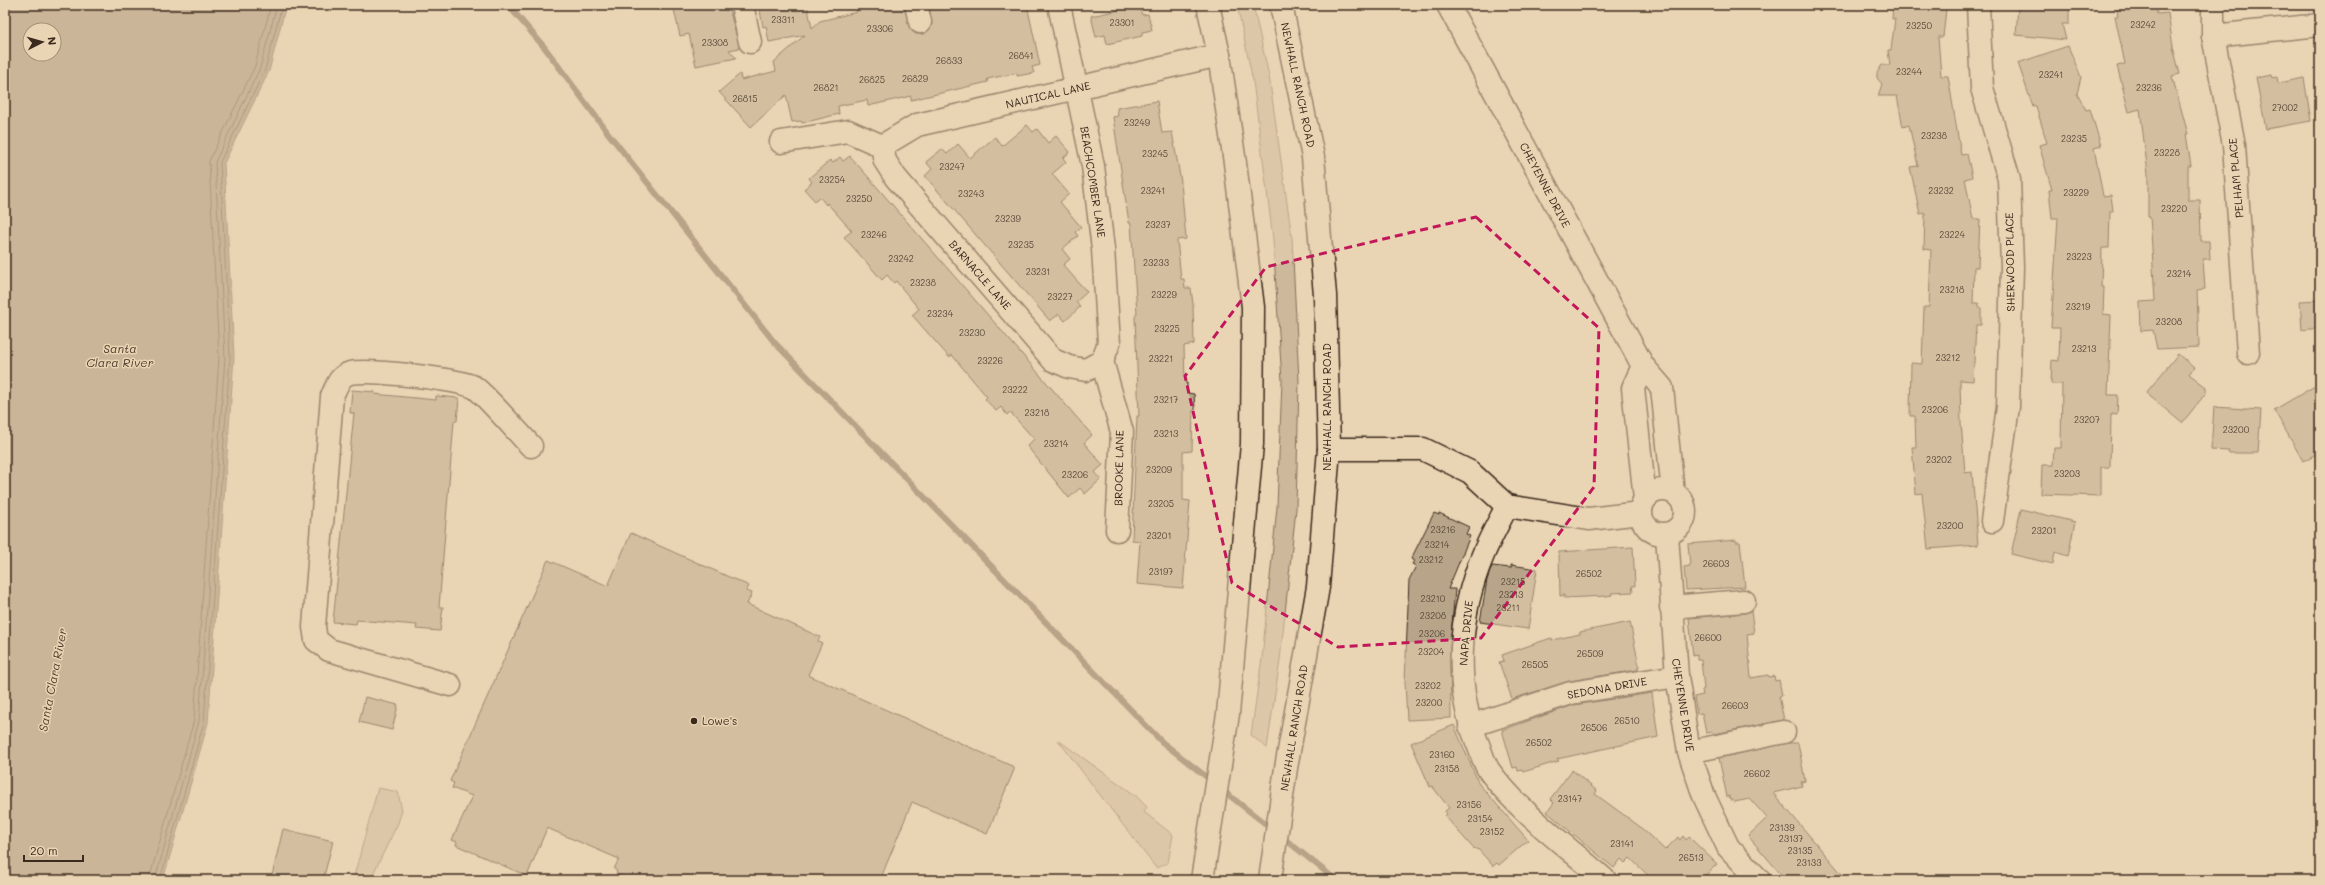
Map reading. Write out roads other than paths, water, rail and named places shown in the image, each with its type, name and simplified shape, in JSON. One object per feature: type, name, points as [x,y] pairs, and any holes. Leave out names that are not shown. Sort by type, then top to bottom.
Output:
[{"type":"street","points":[[742,5],[750,42]]},
{"type":"street","name":"BEACHCOMBER LANE","points":[[1059,5],[1093,166],[1103,249],[1109,344],[1102,361]]},
{"type":"street","points":[[1203,872],[1228,714],[1252,444],[1254,307],[1235,163],[1218,55],[1208,5]]},
{"type":"street","name":"NEWHALL RANCH ROAD","points":[[1270,880],[1286,768],[1318,586],[1329,449],[1325,296],[1313,157],[1281,5]]},
{"type":"street","name":"CHEYENNE DRIVE","points":[[1448,5],[1643,366],[1662,388],[1673,492]]},
{"type":"street","name":"SHERWOOD PLACE","points":[[1978,5],[1982,88],[2008,179],[2012,267],[2008,407],[1992,521]]},
{"type":"street","name":"PELHAM PLACE","points":[[2213,5],[2213,36],[2234,145],[2248,353]]},
{"type":"street","points":[[2213,36],[2320,25]]},
{"type":"street","name":"NAUTICAL LANE","points":[[882,146],[917,125],[1218,55]]},
{"type":"street","points":[[781,142],[848,131],[882,146]]},
{"type":"street","name":"BARNACLE LANE","points":[[882,146],[885,161],[896,178],[1053,360],[1069,367],[1086,370],[1102,361]]},
{"type":"street","name":"BROOKE LANE","points":[[1102,361],[1122,432],[1117,530]]},
{"type":"street","points":[[1329,449],[1422,449],[1470,472],[1507,506],[1589,519],[1642,506],[1658,490],[1673,492],[1683,502],[1685,515],[1679,528],[1667,535],[1660,535],[1646,528],[1642,506],[1633,388],[1643,366]]},
{"type":"street","points":[[450,685],[329,650],[316,640],[314,627],[332,396],[340,379],[350,373],[366,372],[427,378],[475,387],[530,446]]},
{"type":"street","name":"NAPA DRIVE","points":[[1507,506],[1483,555],[1470,593],[1463,636],[1462,678],[1470,726],[1489,771],[1519,806],[1605,880]]},
{"type":"street","name":"CHEYENNE DRIVE","points":[[1667,535],[1677,676],[1689,752],[1704,796],[1728,847],[1759,880]]},
{"type":"street","points":[[1671,607],[1744,601]]},
{"type":"street","name":"SEDONA DRIVE","points":[[1470,726],[1571,693],[1677,676]]},
{"type":"street","points":[[1689,752],[1784,732]]},
{"type":"water","name":"Santa Clara River","points":[[5,5],[286,5],[269,71],[224,163],[234,357],[208,723],[163,880],[5,880]]},
{"type":"waterway","points":[[508,5],[545,48],[608,133],[775,343],[1162,742],[1213,782]]},
{"type":"waterway","points":[[1221,789],[1272,829]]},
{"type":"waterway","points":[[1281,836],[1336,880]]},
{"type":"place","name":"Lowe's","points":[[694,721]]}]
